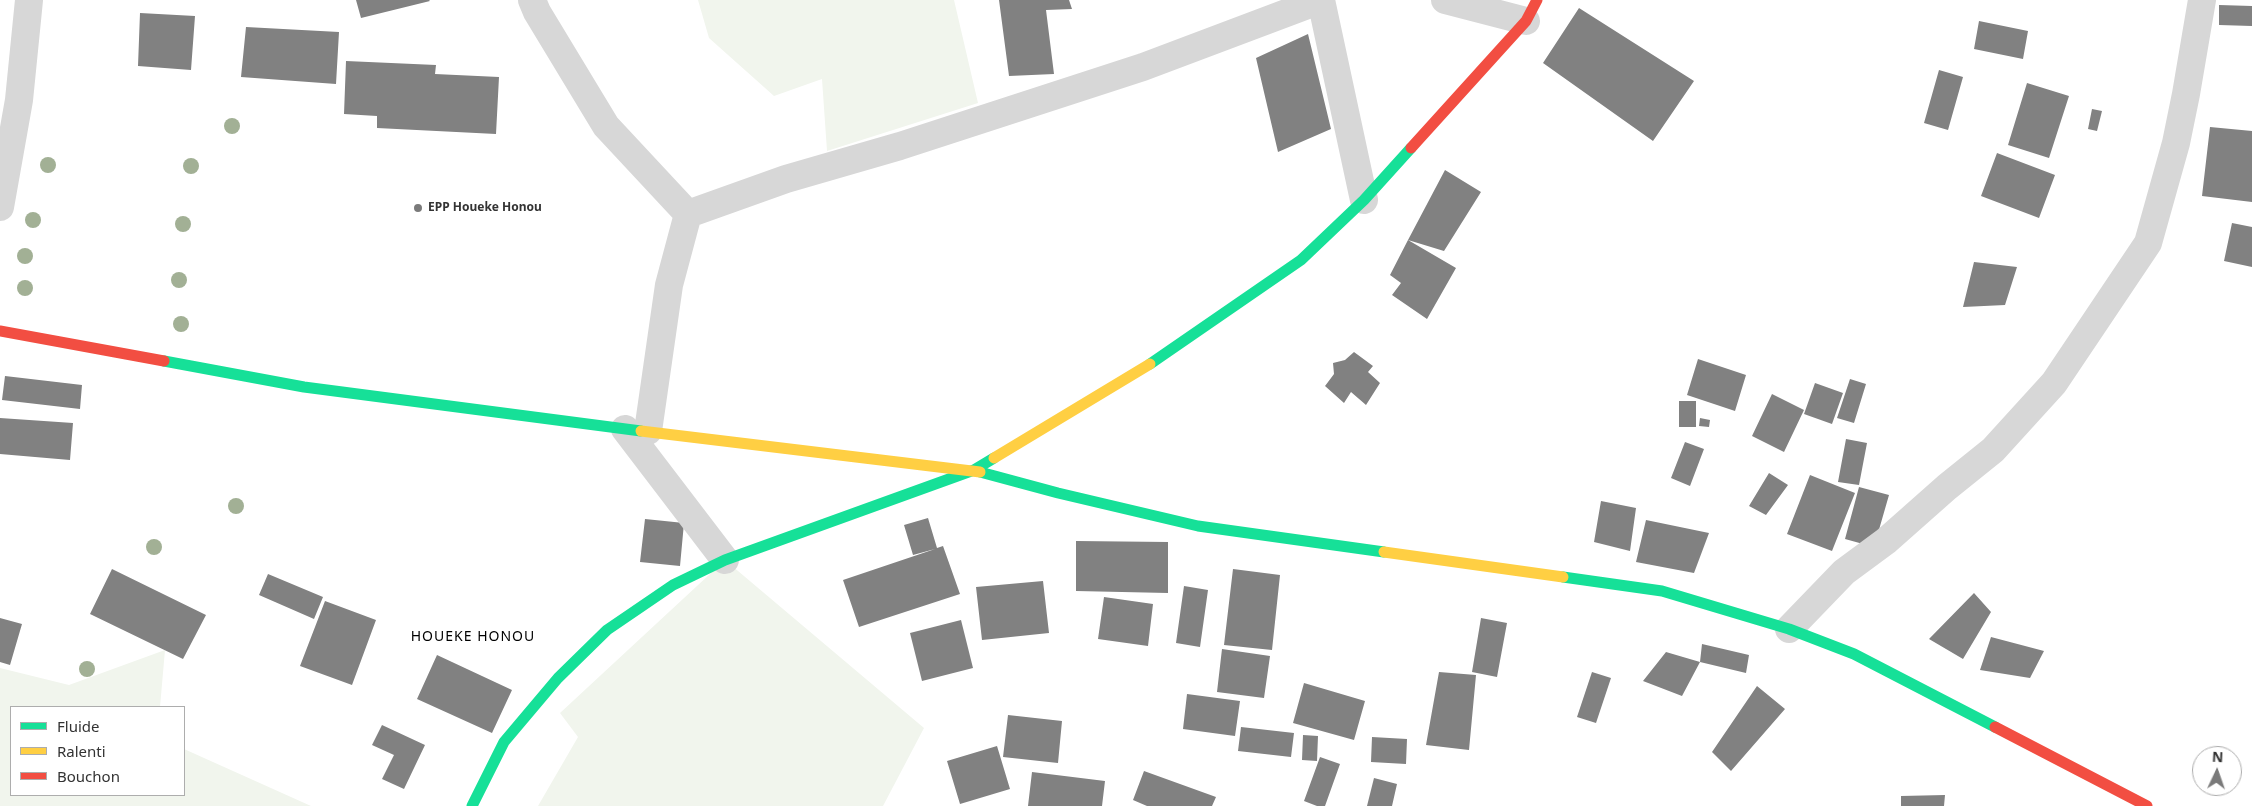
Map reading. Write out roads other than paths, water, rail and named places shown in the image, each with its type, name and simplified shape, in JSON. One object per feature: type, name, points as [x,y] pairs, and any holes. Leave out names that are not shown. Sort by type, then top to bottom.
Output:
[{"type":"street","points":[[0,207],[19,100],[30,0]]},
{"type":"street","points":[[532,0],[537,12],[606,126],[688,214]]},
{"type":"street","points":[[688,214],[786,179],[900,146],[1143,67],[1321,0],[1364,200]]},
{"type":"street","points":[[1445,0],[1531,10]]},
{"type":"street","points":[[1789,629],[1844,572],[1886,541],[1947,487],[1993,450],[2054,383],[2148,243],[2178,135],[2202,0]]},
{"type":"street","points":[[472,806],[504,742],[558,678],[600,636],[673,585],[725,560],[974,470],[1151,364],[1293,266],[1364,200],[1531,10]]},
{"type":"street","points":[[688,214],[636,430],[725,560]]},
{"type":"street","points":[[0,331],[304,387],[636,430],[974,470],[1058,493],[1198,526],[1662,591],[1789,629],[1854,654],[2147,806]]},
{"type":"place","name":"EPP Houeke Honou","points":[[418,208]]},
{"type":"district","name":"HOUEKE HONOU","points":[[473,637]]}]
